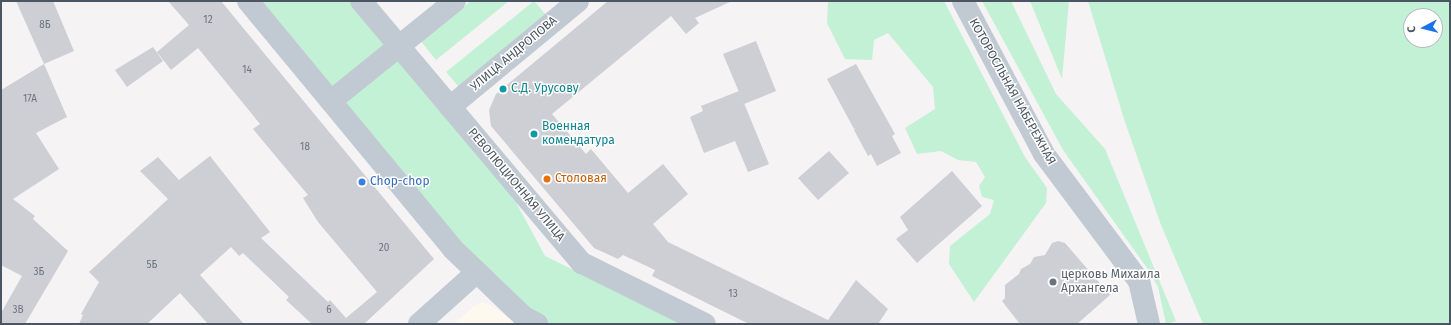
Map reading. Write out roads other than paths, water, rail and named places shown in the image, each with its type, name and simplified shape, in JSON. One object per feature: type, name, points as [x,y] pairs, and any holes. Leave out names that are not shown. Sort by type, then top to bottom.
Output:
[{"type":"street","points":[[248,1],[453,249],[524,317],[538,324]]},
{"type":"street","name":"РЕВОЛЮЦИОННАЯ УЛИЦА","points":[[361,1],[582,263],[705,324]]},
{"type":"street","points":[[331,101],[398,45],[456,1]]},
{"type":"street","name":"УЛИЦА АНДРОПОВА","points":[[450,106],[578,1]]},
{"type":"street","name":"КОТОРОСЛЬНАЯ НАБЕРЕЖНАЯ","points":[[963,1],[1044,154],[1139,281],[1149,324]]},
{"type":"street","points":[[419,324],[477,272]]},
{"type":"place","name":"С.Д. Урусову","points":[[503,89]]},
{"type":"place","name":"Военная комендатура","points":[[534,134]]},
{"type":"place","name":"Столовая","points":[[547,179]]},
{"type":"place","name":"Chop-chop","points":[[362,182]]},
{"type":"place","name":"церковь Михаила Архангела","points":[[1053,282]]}]
